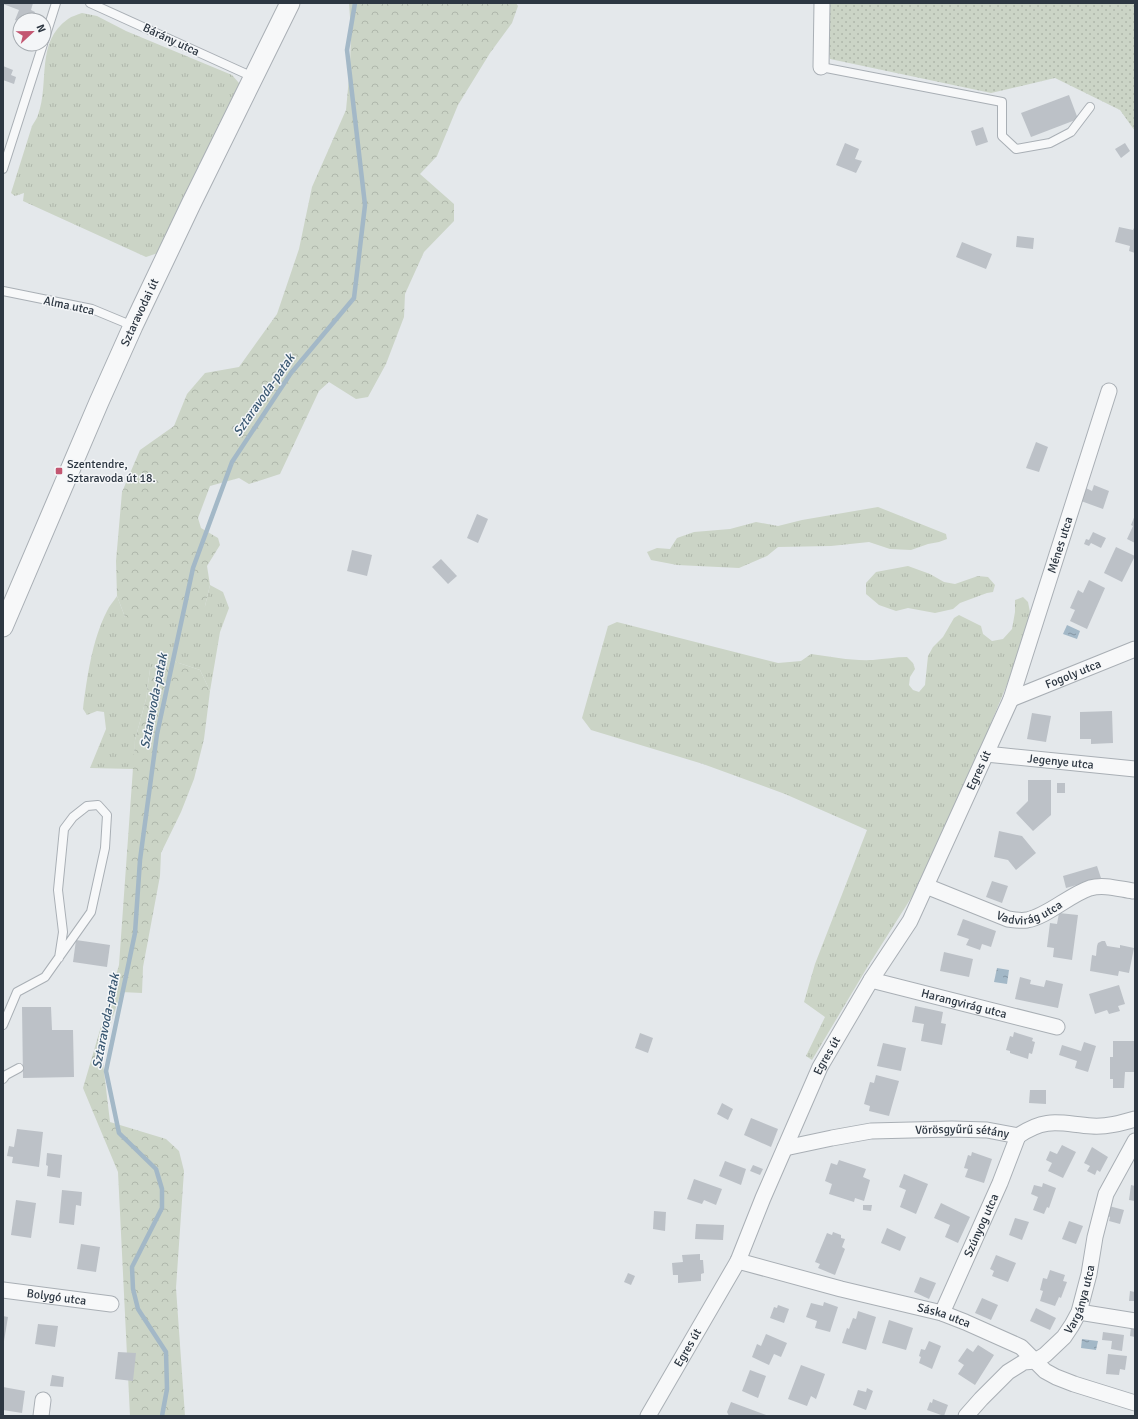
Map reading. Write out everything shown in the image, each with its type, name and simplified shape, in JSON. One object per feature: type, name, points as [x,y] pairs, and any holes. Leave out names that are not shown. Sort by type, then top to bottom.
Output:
[{"type":"street","name":"Sztaravodai út","points":[[3,627],[133,326],[290,3]]},
{"type":"street","points":[[821,67],[822,3]]},
{"type":"street","name":"Ménes utca","points":[[1011,699],[1109,391]]},
{"type":"street","name":"Fogoly utca","points":[[1011,699],[1135,649]]},
{"type":"street","name":"Egres út","points":[[648,1416],[738,1261],[763,1198],[820,1067],[871,980],[910,921],[1011,699]]},
{"type":"street","name":"Jegenye utca","points":[[986,754],[1135,769]]},
{"type":"street","name":"Vadvirág utca","points":[[926,886],[1008,919],[1017,920],[1027,920],[1038,916],[1091,888],[1105,886],[1133,892]]},
{"type":"street","name":"Harangvirág utca","points":[[871,980],[1058,1027]]},
{"type":"street","name":"Vörösgyűrű sétány","points":[[785,1148],[872,1131],[952,1129],[987,1130],[1018,1136],[1029,1128],[1046,1122],[1094,1126],[1117,1124],[1135,1119]]},
{"type":"street","name":"Szúnyog utca","points":[[942,1313],[1000,1183],[1018,1136]]},
{"type":"street","name":"Vargánya utca","points":[[966,1416],[980,1399],[1008,1372],[1024,1362],[1035,1361],[1045,1355],[1064,1337],[1079,1312],[1089,1274],[1095,1237],[1106,1194],[1135,1141]]},
{"type":"street","name":"Sáska utca","points":[[738,1261],[942,1313],[1021,1347],[1045,1371],[1056,1378],[1135,1403]]},
{"type":"street","name":"Bolygó utca","points":[[3,1290],[111,1304]]},
{"type":"street","points":[[1079,1312],[1135,1321]]},
{"type":"street","points":[[41,1416],[43,1400]]},
{"type":"lane","points":[[52,16],[56,3]]},
{"type":"lane","name":"Bárány utca","points":[[90,3],[253,77]]},
{"type":"lane","points":[[3,169],[40,52]]},
{"type":"lane","points":[[821,67],[1002,102],[1002,136],[1016,149],[1050,143],[1071,132],[1090,107]]},
{"type":"lane","name":"Alma utca","points":[[3,291],[92,309],[133,326]]},
{"type":"lane","points":[[3,1025],[17,992],[45,977],[59,958],[91,912],[105,848],[107,815],[98,805],[86,806],[73,817],[64,829],[58,890],[63,932],[59,958]]},
{"type":"lane","points":[[3,1078],[19,1068]]},
{"type":"green space","points":[[349,3],[516,3],[518,6],[512,23],[490,53],[458,105],[437,156],[420,174],[454,204],[454,221],[424,252],[405,294],[404,317],[386,364],[368,397],[356,399],[329,382],[319,391],[280,474],[249,484],[239,478],[210,486],[198,518],[201,528],[218,538],[220,545],[207,566],[210,585],[205,606],[191,617],[153,622],[125,617],[117,596],[116,561],[122,492],[140,450],[174,426],[187,394],[205,373],[239,367],[277,314],[299,249],[312,187],[346,110],[350,67],[351,32]]},
{"type":"green space","points":[[824,3],[1135,3],[1135,131],[1120,110],[1055,78],[991,93],[830,59]]},
{"type":"green space","points":[[82,13],[97,16],[126,31],[232,75],[239,83],[239,89],[158,253],[146,257],[23,201],[24,193],[15,196],[11,193],[32,126],[38,116],[43,90],[47,52],[52,52],[52,37],[58,28],[73,16]]},
{"type":"green space","points":[[878,507],[946,534],[947,539],[911,550],[890,549],[869,542],[831,546],[778,547],[767,556],[739,568],[677,565],[651,560],[647,552],[657,548],[670,549],[677,538],[694,532],[730,529],[756,522],[778,526],[802,520]]},
{"type":"green space","points":[[908,566],[930,574],[944,582],[955,584],[978,576],[988,577],[995,585],[993,592],[960,603],[953,609],[935,613],[908,608],[896,611],[879,605],[866,594],[866,583],[876,572]]},
{"type":"green space","points":[[210,585],[223,592],[229,608],[220,632],[210,691],[200,670],[167,659],[150,669],[146,699],[135,740],[134,769],[90,768],[106,729],[104,712],[97,711],[87,715],[83,709],[88,672],[97,634],[109,607],[117,596],[125,617],[205,606]]},
{"type":"green space","points":[[1023,597],[1028,602],[1030,612],[1021,645],[1008,682],[973,767],[920,884],[868,966],[812,1060],[806,1056],[825,1017],[804,1002],[815,964],[867,830],[785,794],[703,764],[591,730],[582,718],[608,626],[617,622],[778,663],[801,661],[811,654],[857,660],[907,657],[913,663],[915,669],[910,677],[909,685],[913,690],[919,692],[925,685],[928,656],[933,647],[943,637],[954,618],[959,615],[981,626],[983,634],[992,641],[1003,639],[1012,629],[1015,612],[1015,600]]},
{"type":"green space","points":[[167,659],[200,670],[210,691],[204,739],[194,779],[181,812],[161,853],[160,876],[143,967],[142,993],[121,992],[104,1044],[103,1063],[110,1122],[166,1139],[179,1151],[184,1171],[176,1288],[185,1416],[130,1416],[118,1172],[83,1088],[119,965],[135,740],[146,699],[150,669]]},
{"type":"water","points":[[1067,625],[1080,631],[1077,639],[1063,634]]},
{"type":"water","points":[[997,968],[1009,970],[1007,984],[994,982]]},
{"type":"water","points":[[1082,1339],[1098,1341],[1096,1350],[1081,1348]]},
{"type":"building","points":[[33,3],[31,10],[35,12],[18,12],[19,10],[3,4]]},
{"type":"building","points":[[3,66],[13,70],[11,75],[16,77],[14,84],[3,80]]},
{"type":"building","points":[[1069,95],[1078,119],[1031,137],[1021,113]]},
{"type":"building","points":[[983,127],[988,142],[976,146],[971,131]]},
{"type":"building","points":[[845,143],[859,149],[855,159],[862,161],[856,173],[836,165]]},
{"type":"building","points":[[1125,143],[1130,151],[1121,158],[1115,149]]},
{"type":"building","points":[[1135,226],[1135,253],[1129,251],[1130,246],[1115,242],[1119,227],[1133,230]]},
{"type":"building","points":[[1017,236],[1034,238],[1033,249],[1016,247]]},
{"type":"building","points":[[962,242],[992,254],[986,269],[956,257]]},
{"type":"building","points":[[1036,442],[1048,447],[1039,472],[1026,468]]},
{"type":"building","points":[[1094,485],[1109,491],[1103,509],[1081,501],[1086,488],[1092,491]]},
{"type":"building","points":[[477,514],[488,519],[478,543],[467,538]]},
{"type":"building","points":[[1135,515],[1135,543],[1127,539],[1133,526],[1131,525]]},
{"type":"building","points":[[1093,532],[1106,538],[1101,548],[1091,543],[1089,546],[1084,544],[1086,539],[1089,540]]},
{"type":"building","points":[[1116,547],[1135,556],[1122,582],[1104,573]]},
{"type":"building","points":[[352,550],[372,555],[367,576],[347,571]]},
{"type":"building","points":[[441,559],[457,576],[448,584],[432,567]]},
{"type":"building","points":[[1089,580],[1105,588],[1087,629],[1070,621],[1075,610],[1070,608],[1078,590],[1083,593]]},
{"type":"building","points":[[1112,711],[1113,743],[1091,744],[1091,739],[1080,739],[1080,712]]},
{"type":"building","points":[[1032,713],[1051,716],[1046,742],[1027,739]]},
{"type":"building","points":[[1028,780],[1051,780],[1051,815],[1033,831],[1016,813],[1028,801]]},
{"type":"building","points":[[1057,783],[1065,783],[1065,793],[1057,793]]},
{"type":"building","points":[[999,831],[1022,836],[1036,853],[1016,870],[1008,860],[994,857]]},
{"type":"building","points":[[1097,866],[1101,878],[1066,888],[1063,876]]},
{"type":"building","points":[[992,881],[1008,886],[1002,903],[986,897]]},
{"type":"building","points":[[1059,913],[1078,915],[1072,960],[1053,957],[1054,948],[1047,947],[1050,923],[1057,924]]},
{"type":"building","points":[[963,919],[996,931],[991,947],[982,944],[980,950],[966,945],[969,939],[957,935]]},
{"type":"building","points":[[76,940],[110,945],[107,967],[73,962]]},
{"type":"building","points":[[1105,941],[1107,946],[1120,948],[1120,945],[1134,948],[1129,973],[1119,971],[1118,976],[1090,971],[1092,955],[1096,956],[1098,943]]},
{"type":"building","points":[[944,952],[973,959],[969,977],[940,971]]},
{"type":"building","points":[[1020,977],[1031,980],[1030,984],[1044,987],[1046,980],[1063,984],[1058,1008],[1015,999]]},
{"type":"building","points":[[1119,985],[1125,1004],[1118,1006],[1120,1011],[1109,1014],[1107,1010],[1095,1014],[1089,994]]},
{"type":"building","points":[[915,1006],[943,1012],[941,1023],[946,1024],[942,1045],[921,1041],[924,1024],[912,1022]]},
{"type":"building","points":[[22,1007],[51,1007],[52,1030],[73,1030],[74,1077],[23,1078]]},
{"type":"building","points":[[1014,1032],[1033,1038],[1032,1041],[1035,1042],[1032,1054],[1029,1053],[1028,1059],[1010,1053],[1010,1051],[1006,1050],[1010,1036],[1013,1037]]},
{"type":"building","points":[[640,1033],[653,1038],[648,1053],[635,1048]]},
{"type":"building","points":[[1113,1041],[1135,1041],[1135,1072],[1125,1072],[1124,1088],[1113,1088],[1113,1079],[1110,1079],[1110,1057],[1113,1057]]},
{"type":"building","points":[[1084,1042],[1096,1046],[1088,1072],[1075,1068],[1077,1061],[1059,1055],[1062,1045],[1081,1051]]},
{"type":"building","points":[[883,1043],[906,1048],[901,1071],[877,1066]]},
{"type":"building","points":[[876,1075],[899,1081],[889,1116],[869,1111],[870,1106],[864,1104],[870,1082],[874,1083]]},
{"type":"building","points":[[1030,1090],[1046,1090],[1046,1104],[1029,1103]]},
{"type":"building","points":[[722,1103],[733,1109],[728,1120],[717,1114]]},
{"type":"building","points":[[751,1118],[778,1129],[771,1147],[744,1135]]},
{"type":"building","points":[[17,1129],[43,1132],[39,1167],[12,1163],[13,1157],[7,1156],[9,1146],[14,1147]]},
{"type":"building","points":[[1062,1145],[1076,1152],[1063,1178],[1048,1171],[1052,1163],[1046,1160],[1050,1151],[1057,1154]]},
{"type":"building","points":[[1092,1147],[1108,1157],[1100,1172],[1097,1170],[1095,1175],[1087,1171],[1090,1166],[1084,1163]]},
{"type":"building","points":[[972,1152],[992,1159],[984,1183],[965,1177],[968,1169],[964,1168],[968,1155],[971,1156]]},
{"type":"building","points":[[47,1153],[62,1155],[60,1178],[47,1176]]},
{"type":"building","points":[[839,1160],[866,1169],[863,1177],[870,1180],[864,1201],[855,1198],[854,1202],[829,1194],[832,1184],[825,1181],[831,1163],[837,1165]]},
{"type":"building","points":[[725,1161],[746,1169],[741,1185],[719,1176]]},
{"type":"building","points":[[753,1165],[763,1169],[760,1175],[750,1171]]},
{"type":"building","points":[[904,1174],[928,1184],[916,1214],[900,1207],[906,1190],[899,1187]]},
{"type":"building","points":[[694,1179],[722,1189],[716,1205],[704,1200],[702,1204],[687,1199]]},
{"type":"building","points":[[1043,1183],[1056,1188],[1049,1208],[1047,1207],[1044,1214],[1033,1210],[1038,1197],[1031,1194],[1034,1185],[1042,1187]]},
{"type":"building","points":[[1131,1185],[1135,1186],[1135,1201],[1129,1200]]},
{"type":"building","points":[[62,1190],[82,1192],[81,1206],[76,1205],[74,1225],[59,1223]]},
{"type":"building","points":[[16,1200],[36,1203],[31,1238],[11,1235]]},
{"type":"building","points":[[941,1203],[970,1217],[958,1243],[945,1237],[950,1225],[934,1218]]},
{"type":"building","points":[[863,1205],[872,1205],[871,1211],[863,1210]]},
{"type":"building","points":[[1109,1206],[1124,1210],[1120,1224],[1109,1221],[1110,1217],[1106,1215]]},
{"type":"building","points":[[654,1211],[666,1212],[665,1231],[653,1229]]},
{"type":"building","points":[[1015,1218],[1029,1222],[1022,1240],[1009,1235]]},
{"type":"building","points":[[1069,1221],[1083,1226],[1076,1244],[1062,1239]]},
{"type":"building","points":[[696,1224],[724,1225],[723,1240],[695,1239]]},
{"type":"building","points":[[887,1228],[906,1237],[900,1251],[881,1243]]},
{"type":"building","points":[[833,1232],[841,1235],[841,1238],[845,1239],[842,1247],[845,1249],[835,1275],[818,1268],[820,1264],[815,1262],[827,1233],[832,1235]]},
{"type":"building","points":[[81,1244],[100,1247],[96,1272],[77,1269]]},
{"type":"building","points":[[700,1254],[700,1260],[703,1260],[704,1273],[701,1274],[701,1281],[678,1283],[678,1275],[673,1275],[672,1263],[683,1262],[682,1255]]},
{"type":"building","points":[[996,1255],[1016,1263],[1008,1282],[992,1276],[994,1271],[990,1269]]},
{"type":"building","points":[[1050,1270],[1065,1275],[1063,1281],[1067,1282],[1061,1298],[1059,1297],[1055,1306],[1040,1301],[1043,1291],[1040,1290],[1043,1278],[1047,1279]]},
{"type":"building","points":[[628,1273],[635,1276],[631,1285],[624,1282]]},
{"type":"building","points":[[920,1277],[936,1283],[929,1299],[914,1292]]},
{"type":"building","points":[[1130,1291],[1135,1292],[1135,1301],[1129,1301]]},
{"type":"building","points":[[982,1298],[998,1305],[991,1320],[975,1313]]},
{"type":"building","points":[[824,1302],[838,1307],[830,1332],[815,1328],[817,1321],[806,1317],[811,1303],[823,1306]]},
{"type":"building","points":[[778,1305],[789,1309],[784,1323],[770,1318],[774,1307],[777,1308]]},
{"type":"building","points":[[1036,1308],[1056,1318],[1050,1330],[1030,1321]]},
{"type":"building","points":[[858,1311],[876,1317],[866,1350],[842,1343],[847,1328],[849,1329],[853,1318],[856,1319]]},
{"type":"building","points":[[3,1316],[8,1317],[4,1341],[3,1341]]},
{"type":"building","points":[[889,1320],[913,1328],[906,1350],[882,1343]]},
{"type":"building","points":[[38,1324],[58,1326],[55,1347],[35,1344]]},
{"type":"building","points":[[1131,1327],[1135,1327],[1135,1337],[1130,1336]]},
{"type":"building","points":[[1103,1332],[1124,1335],[1122,1351],[1111,1349],[1112,1341],[1102,1340]]},
{"type":"building","points":[[766,1334],[787,1343],[781,1357],[774,1354],[769,1365],[752,1357],[757,1344],[761,1346]]},
{"type":"building","points":[[929,1341],[941,1346],[932,1369],[919,1363],[921,1349],[925,1350]]},
{"type":"building","points":[[978,1345],[994,1355],[975,1385],[958,1374],[964,1365],[958,1361],[967,1348],[973,1352]]},
{"type":"building","points":[[118,1352],[136,1353],[133,1381],[115,1379]]},
{"type":"building","points":[[1108,1354],[1127,1356],[1125,1370],[1120,1369],[1119,1375],[1106,1374]]},
{"type":"building","points":[[801,1365],[825,1374],[816,1399],[811,1396],[807,1406],[788,1399]]},
{"type":"building","points":[[750,1370],[766,1376],[758,1398],[742,1391]]},
{"type":"building","points":[[52,1375],[64,1377],[63,1387],[50,1386]]},
{"type":"building","points":[[3,1387],[25,1391],[22,1413],[3,1410]]},
{"type":"building","points":[[867,1388],[873,1391],[866,1410],[853,1405],[858,1390],[866,1392]]},
{"type":"building","points":[[933,1399],[948,1405],[944,1416],[927,1410]]},
{"type":"building","points":[[731,1402],[769,1416],[729,1416],[727,1412]]},
{"type":"waterway","name":"Sztaravoda-patak","points":[[162,1416],[167,1389],[166,1352],[138,1309],[133,1289],[132,1267],[162,1208],[162,1189],[156,1169],[119,1133],[106,1071],[135,933],[140,860],[157,734],[193,568],[232,462],[291,373],[354,298],[365,205],[347,50],[355,3]]},
{"type":"place","name":"Szentendre, Sztaravoda út 18.","points":[[59,471]]}]
